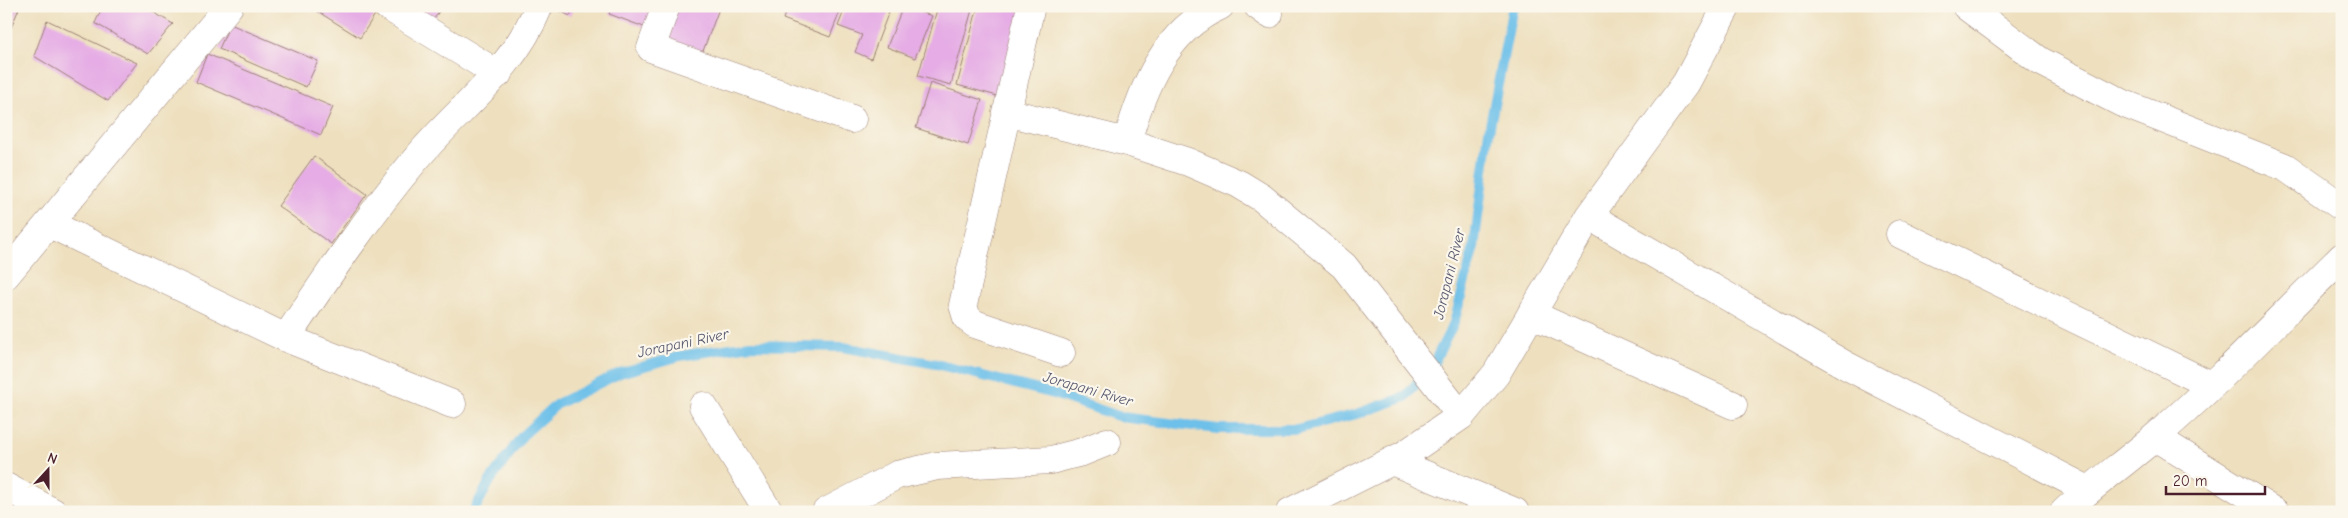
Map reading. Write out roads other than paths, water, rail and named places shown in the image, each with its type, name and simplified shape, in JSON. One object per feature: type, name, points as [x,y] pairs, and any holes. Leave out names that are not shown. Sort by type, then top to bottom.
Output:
[{"type":"street","points":[[8,269],[50,224],[229,6]]},
{"type":"street","points":[[386,6],[498,74]]},
{"type":"street","points":[[286,338],[359,230],[394,186],[417,158],[498,74],[521,44],[539,6]]},
{"type":"street","points":[[666,6],[651,48],[852,119]]},
{"type":"street","points":[[1030,6],[963,305],[964,314],[970,322],[1062,353]]},
{"type":"street","points":[[1127,142],[1145,91],[1163,56],[1172,43],[1187,28],[1220,6]]},
{"type":"street","points":[[1290,512],[1392,461],[1452,405],[1496,374],[1590,216],[1686,83],[1727,6]]},
{"type":"street","points":[[1966,6],[2040,61],[2122,103],[2285,167],[2342,207]]},
{"type":"street","points":[[1006,112],[1127,142],[1210,171],[1239,184],[1262,198],[1344,266],[1452,405]]},
{"type":"street","points":[[1590,216],[1847,366],[2088,490]]},
{"type":"street","points":[[50,224],[286,338],[452,404]]},
{"type":"street","points":[[1900,234],[2211,385]]},
{"type":"street","points":[[2064,512],[2088,490],[2155,437],[2342,257]]},
{"type":"street","points":[[1531,314],[1733,405]]},
{"type":"street","points":[[703,406],[769,512]]},
{"type":"street","points":[[2155,437],[2275,512]]},
{"type":"street","points":[[826,512],[897,474],[937,466],[1051,460],[1082,452],[1107,442]]},
{"type":"street","points":[[1392,461],[1515,512]]},
{"type":"street","points":[[6,487],[53,512]]},
{"type":"waterway","name":"Jorapani River","points":[[473,512],[490,481],[522,436],[557,404],[620,373],[680,356],[750,345],[843,347],[936,364],[1054,394],[1121,417],[1218,429],[1297,429],[1357,414],[1405,397],[1433,364],[1454,323],[1474,247],[1489,131],[1513,6]]}]
